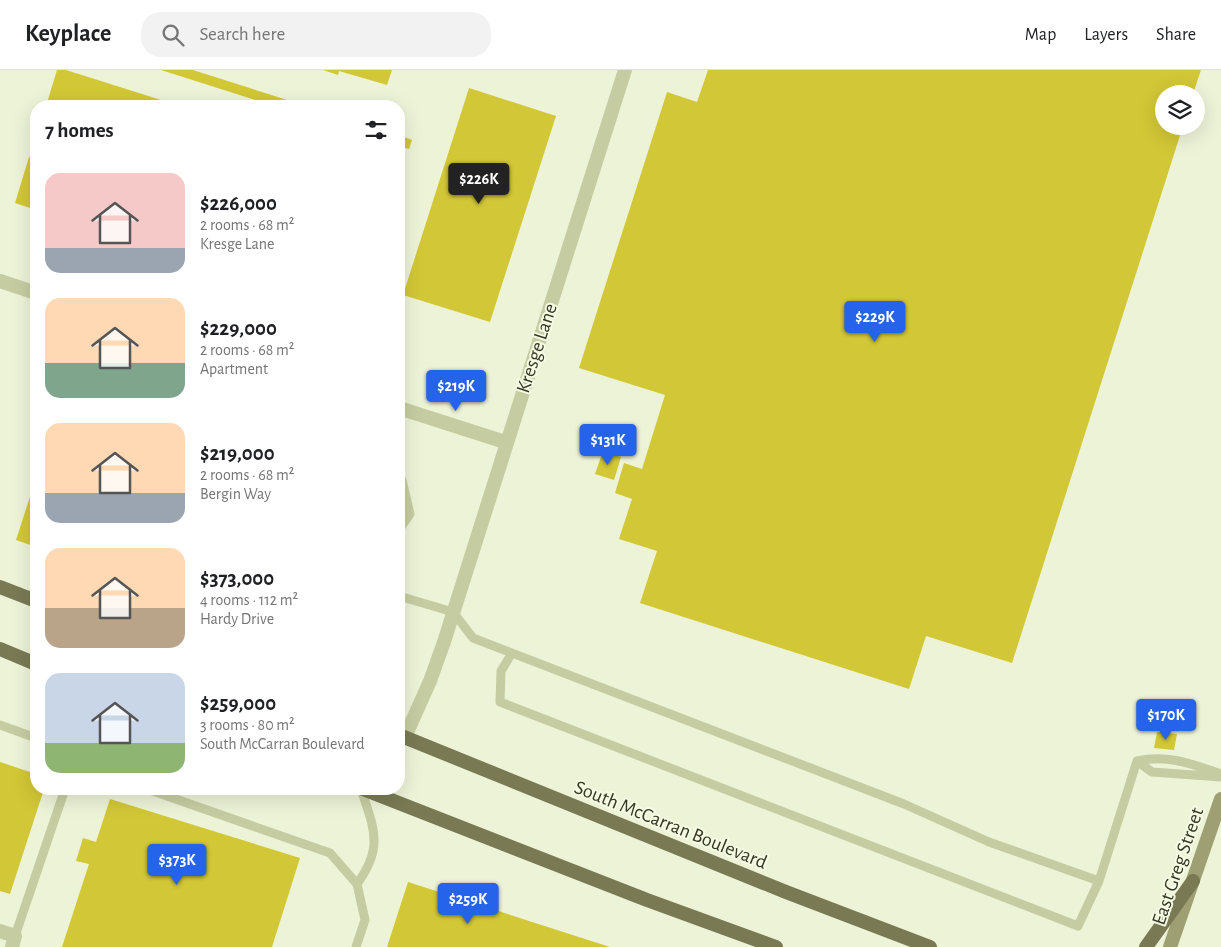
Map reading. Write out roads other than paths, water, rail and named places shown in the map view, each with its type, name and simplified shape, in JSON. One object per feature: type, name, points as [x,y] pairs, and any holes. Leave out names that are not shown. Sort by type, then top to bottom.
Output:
[{"type":"main road","points":[[0,587],[30,599]]},
{"type":"main road","points":[[0,649],[30,662]]},
{"type":"main road","name":"South McCarran Boulevard","points":[[405,742],[930,947]]},
{"type":"main road","points":[[377,795],[648,900],[776,947]]},
{"type":"main road","name":"East Greg Street","points":[[1170,947],[1221,798]]},
{"type":"main road","points":[[1146,947],[1193,880]]},
{"type":"street","name":"Kresge Lane","points":[[405,732],[430,681],[453,612],[505,442],[625,70]]},
{"type":"street","points":[[0,281],[30,291]]},
{"type":"street","points":[[405,410],[505,442]]},
{"type":"street","points":[[0,932],[14,942]]},
{"type":"lane","points":[[405,493],[410,514],[405,521]]},
{"type":"lane","points":[[405,598],[453,612],[473,638],[904,804],[989,842],[1099,881]]},
{"type":"lane","points":[[512,653],[500,671],[500,702],[1078,926],[1099,881],[1137,761]]},
{"type":"lane","points":[[0,726],[30,736]]},
{"type":"lane","points":[[1137,761],[1154,757],[1177,759],[1221,775]]},
{"type":"lane","points":[[1137,761],[1152,772],[1174,775],[1221,775]]},
{"type":"lane","points":[[14,942],[63,795]]},
{"type":"lane","points":[[164,795],[330,853],[357,884],[365,920],[356,947]]},
{"type":"lane","points":[[357,884],[369,867],[375,848],[371,819],[364,795]]}]
